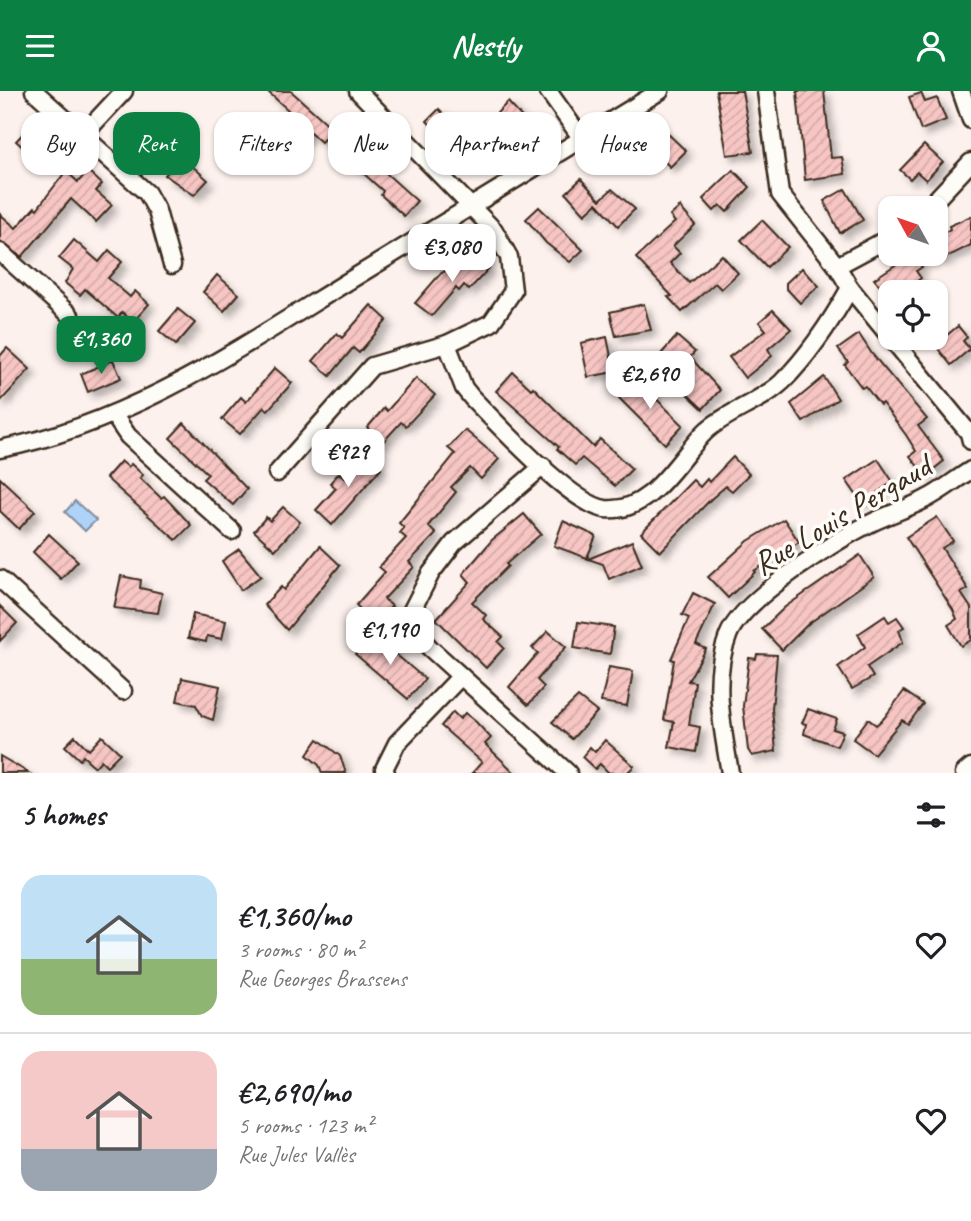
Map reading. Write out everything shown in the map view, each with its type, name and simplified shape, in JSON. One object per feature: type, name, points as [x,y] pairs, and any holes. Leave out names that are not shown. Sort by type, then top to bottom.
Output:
[{"type":"street","points":[[34,91],[57,112]]},
{"type":"street","points":[[99,118],[124,91]]},
{"type":"street","points":[[277,473],[372,366],[447,344],[491,323],[513,291],[509,257],[494,230],[358,91]]},
{"type":"street","points":[[548,91],[575,129]]},
{"type":"street","points":[[626,112],[660,91]]},
{"type":"street","name":"Rue Louis Pergaud","points":[[766,91],[780,194],[837,266],[850,288],[969,433],[971,441]]},
{"type":"street","points":[[961,91],[971,120]]},
{"type":"street","points":[[0,449],[50,439],[144,402],[229,355],[575,143]]},
{"type":"street","points":[[99,150],[147,193],[157,211],[172,265]]},
{"type":"street","points":[[939,196],[971,162]]},
{"type":"street","points":[[837,266],[878,244]]},
{"type":"street","points":[[0,252],[70,315]]},
{"type":"street","points":[[447,344],[464,388],[581,500],[606,509],[634,503],[660,486],[708,430],[781,383],[838,310],[850,288]]},
{"type":"street","points":[[113,414],[128,436],[232,531]]},
{"type":"street","points":[[543,466],[454,543],[430,573],[410,616],[414,631],[568,773]]},
{"type":"street","name":"Rue Louis Pergaud","points":[[730,773],[720,721],[720,681],[728,636],[744,610],[779,582],[870,524],[928,498],[971,470]]},
{"type":"street","points":[[0,579],[123,691]]},
{"type":"street","points":[[386,773],[384,769],[397,743],[461,676]]},
{"type":"street","points":[[964,773],[971,767]]},
{"type":"water","points":[[75,501],[96,520],[85,531],[65,512]]},
{"type":"building","points":[[267,91],[291,91],[328,124],[328,134],[321,142],[314,136],[314,112],[290,112]]},
{"type":"building","points":[[716,91],[742,91],[753,152],[727,155]]},
{"type":"building","points":[[797,91],[824,91],[831,158],[842,157],[845,174],[805,180]]},
{"type":"building","points":[[921,93],[925,102],[937,98],[946,120],[921,130],[909,97]]},
{"type":"building","points":[[508,102],[517,112],[498,112]]},
{"type":"building","points":[[670,136],[686,151],[670,167]]},
{"type":"building","points":[[924,145],[943,162],[926,180],[917,172],[910,179],[900,170]]},
{"type":"building","points":[[733,170],[750,187],[727,212],[720,205],[714,211],[703,199]]},
{"type":"building","points":[[200,173],[208,180],[194,195],[165,175],[200,175]]},
{"type":"building","points":[[63,175],[70,175],[78,182],[84,175],[92,175],[102,184],[96,191],[112,205],[96,222],[71,199],[22,257],[0,241],[0,214],[16,228],[35,207],[37,209]]},
{"type":"building","points":[[365,175],[388,175],[417,201],[404,216],[381,195],[383,191]]},
{"type":"building","points":[[581,179],[600,200],[612,189],[635,209],[618,226],[597,203],[585,214],[566,193]]},
{"type":"building","points":[[845,189],[863,220],[840,233],[824,201]]},
{"type":"building","points":[[539,207],[583,250],[570,262],[546,243],[526,219]]},
{"type":"building","points":[[680,207],[695,225],[673,246],[680,253],[670,263],[689,283],[722,255],[738,273],[721,289],[715,283],[682,312],[668,297],[672,296],[636,258],[675,222],[670,216]]},
{"type":"building","points":[[971,216],[971,245],[948,256],[950,229],[949,226]]},
{"type":"building","points":[[762,220],[788,247],[767,267],[741,240]]},
{"type":"building","points":[[74,240],[99,262],[109,250],[122,262],[108,278],[130,297],[135,291],[149,304],[133,322],[122,312],[118,318],[85,289],[80,295],[65,283],[73,269],[59,258]]},
{"type":"building","points":[[472,252],[489,268],[469,290],[464,285],[459,291],[456,288],[432,316],[415,303],[440,274],[447,270],[453,275]]},
{"type":"building","points":[[894,266],[922,267],[916,271],[921,278],[918,280],[878,280],[878,284],[874,279]]},
{"type":"building","points":[[802,268],[819,286],[800,303],[786,288],[786,283]]},
{"type":"building","points":[[217,275],[239,294],[224,311],[203,292]]},
{"type":"building","points":[[644,304],[651,330],[616,336],[610,312]]},
{"type":"building","points":[[371,305],[387,320],[359,353],[353,348],[330,376],[313,361],[337,333],[342,338]]},
{"type":"building","points":[[178,309],[195,323],[176,345],[159,331]]},
{"type":"building","points":[[773,310],[791,329],[768,349],[772,356],[745,378],[729,357],[766,330],[759,322]]},
{"type":"building","points":[[958,326],[967,337],[963,341],[970,349],[951,365],[939,350],[948,350],[948,334]]},
{"type":"building","points":[[859,334],[872,354],[927,419],[918,426],[944,461],[925,476],[910,456],[916,451],[906,435],[882,403],[880,405],[865,386],[862,388],[845,365],[848,362],[838,349]]},
{"type":"building","points":[[677,336],[695,352],[690,357],[720,390],[703,409],[685,392],[692,385],[661,354]]},
{"type":"building","points":[[607,337],[614,372],[588,377],[581,343]]},
{"type":"building","points":[[7,348],[30,369],[0,402],[0,356]]},
{"type":"building","points":[[113,360],[121,378],[88,392],[81,374]]},
{"type":"building","points":[[275,368],[292,383],[268,410],[264,407],[240,434],[222,419],[241,397],[246,402]]},
{"type":"building","points":[[513,372],[531,389],[533,387],[593,447],[600,439],[632,469],[615,486],[582,458],[575,465],[557,449],[559,447],[496,391]]},
{"type":"building","points":[[634,377],[683,425],[665,444],[619,398],[619,393]]},
{"type":"building","points":[[824,377],[838,399],[803,422],[791,404]]},
{"type":"building","points":[[416,378],[435,395],[406,426],[401,422],[383,442],[367,428],[384,408],[387,411]]},
{"type":"building","points":[[184,423],[247,489],[233,505],[203,479],[208,474],[170,438]]},
{"type":"building","points":[[465,430],[499,459],[481,479],[470,468],[451,487],[456,492],[428,526],[436,534],[409,562],[414,567],[384,599],[392,606],[375,624],[356,605],[385,572],[379,567],[406,538],[400,533],[404,528],[399,523],[455,454],[448,448]]},
{"type":"building","points":[[366,454],[381,468],[332,525],[316,510],[336,488],[330,483],[339,473],[345,478]]},
{"type":"building","points":[[733,457],[749,474],[732,491],[726,486],[711,499],[660,552],[641,533],[693,480],[700,487],[707,479],[709,482]]},
{"type":"building","points":[[878,459],[893,482],[862,503],[846,480]]},
{"type":"building","points":[[121,461],[128,467],[131,464],[143,475],[140,478],[161,498],[164,496],[191,525],[176,540],[106,478]]},
{"type":"building","points":[[0,478],[35,511],[19,529],[0,511]]},
{"type":"building","points":[[283,507],[300,522],[275,550],[254,531],[266,517],[270,521]]},
{"type":"building","points":[[524,514],[541,534],[506,564],[508,566],[472,602],[486,615],[483,619],[503,637],[498,642],[504,648],[486,668],[436,619],[470,582],[463,574],[492,540]]},
{"type":"building","points":[[937,517],[953,541],[942,548],[968,589],[961,593],[971,608],[971,640],[961,646],[948,625],[957,619],[953,610],[906,537]]},
{"type":"building","points":[[784,519],[799,542],[754,571],[728,598],[708,577],[748,541]]},
{"type":"building","points":[[563,521],[596,536],[587,558],[554,546]]},
{"type":"building","points":[[49,534],[78,561],[61,579],[33,552]]},
{"type":"building","points":[[632,541],[642,565],[609,579],[603,564],[588,559]]},
{"type":"building","points":[[320,546],[340,565],[287,630],[264,605],[281,587],[284,590]]},
{"type":"building","points":[[239,549],[261,576],[241,590],[222,561]]},
{"type":"building","points":[[860,555],[874,577],[808,624],[782,650],[762,629],[785,607]]},
{"type":"building","points":[[121,576],[141,580],[140,588],[162,593],[158,613],[114,608]]},
{"type":"building","points":[[693,593],[715,604],[696,644],[706,649],[688,681],[695,682],[689,725],[700,727],[696,752],[669,747],[674,722],[664,720],[674,660],[671,659],[689,618],[682,615]]},
{"type":"building","points":[[0,606],[17,623],[0,641]]},
{"type":"building","points":[[193,614],[226,621],[222,639],[207,636],[206,642],[188,638]]},
{"type":"building","points":[[885,616],[889,622],[897,617],[904,627],[899,630],[903,642],[867,667],[873,677],[852,689],[838,667],[865,647],[858,634]]},
{"type":"building","points":[[578,622],[614,627],[610,654],[574,648]]},
{"type":"building","points":[[548,631],[566,647],[537,680],[544,687],[528,705],[509,687],[538,653],[532,648]]},
{"type":"building","points":[[372,634],[425,679],[408,699],[355,654]]},
{"type":"building","points":[[757,654],[777,655],[772,709],[776,751],[752,756],[748,750],[743,706],[749,658],[756,659]]},
{"type":"building","points":[[609,667],[633,671],[627,706],[601,702]]},
{"type":"building","points":[[182,678],[220,686],[213,720],[202,716],[196,705],[177,701]]},
{"type":"building","points":[[904,691],[923,704],[908,724],[902,720],[874,754],[853,739],[868,719],[876,725],[884,718]]},
{"type":"building","points":[[578,697],[597,712],[572,739],[552,722]]},
{"type":"building","points":[[808,709],[837,719],[833,729],[843,732],[837,746],[804,734],[806,724],[802,723]]},
{"type":"building","points":[[453,712],[460,719],[465,713],[476,722],[491,738],[485,744],[515,773],[472,773],[482,762],[441,726]]},
{"type":"building","points":[[75,736],[89,750],[102,736],[120,753],[107,766],[101,760],[95,767],[83,756],[80,760],[65,746]]},
{"type":"building","points":[[318,739],[340,756],[346,773],[322,773],[319,765],[307,755]]},
{"type":"building","points":[[605,740],[634,766],[627,773],[609,773],[600,764],[595,769],[582,757],[590,747],[595,752]]},
{"type":"building","points":[[0,756],[29,773],[0,773]]}]
